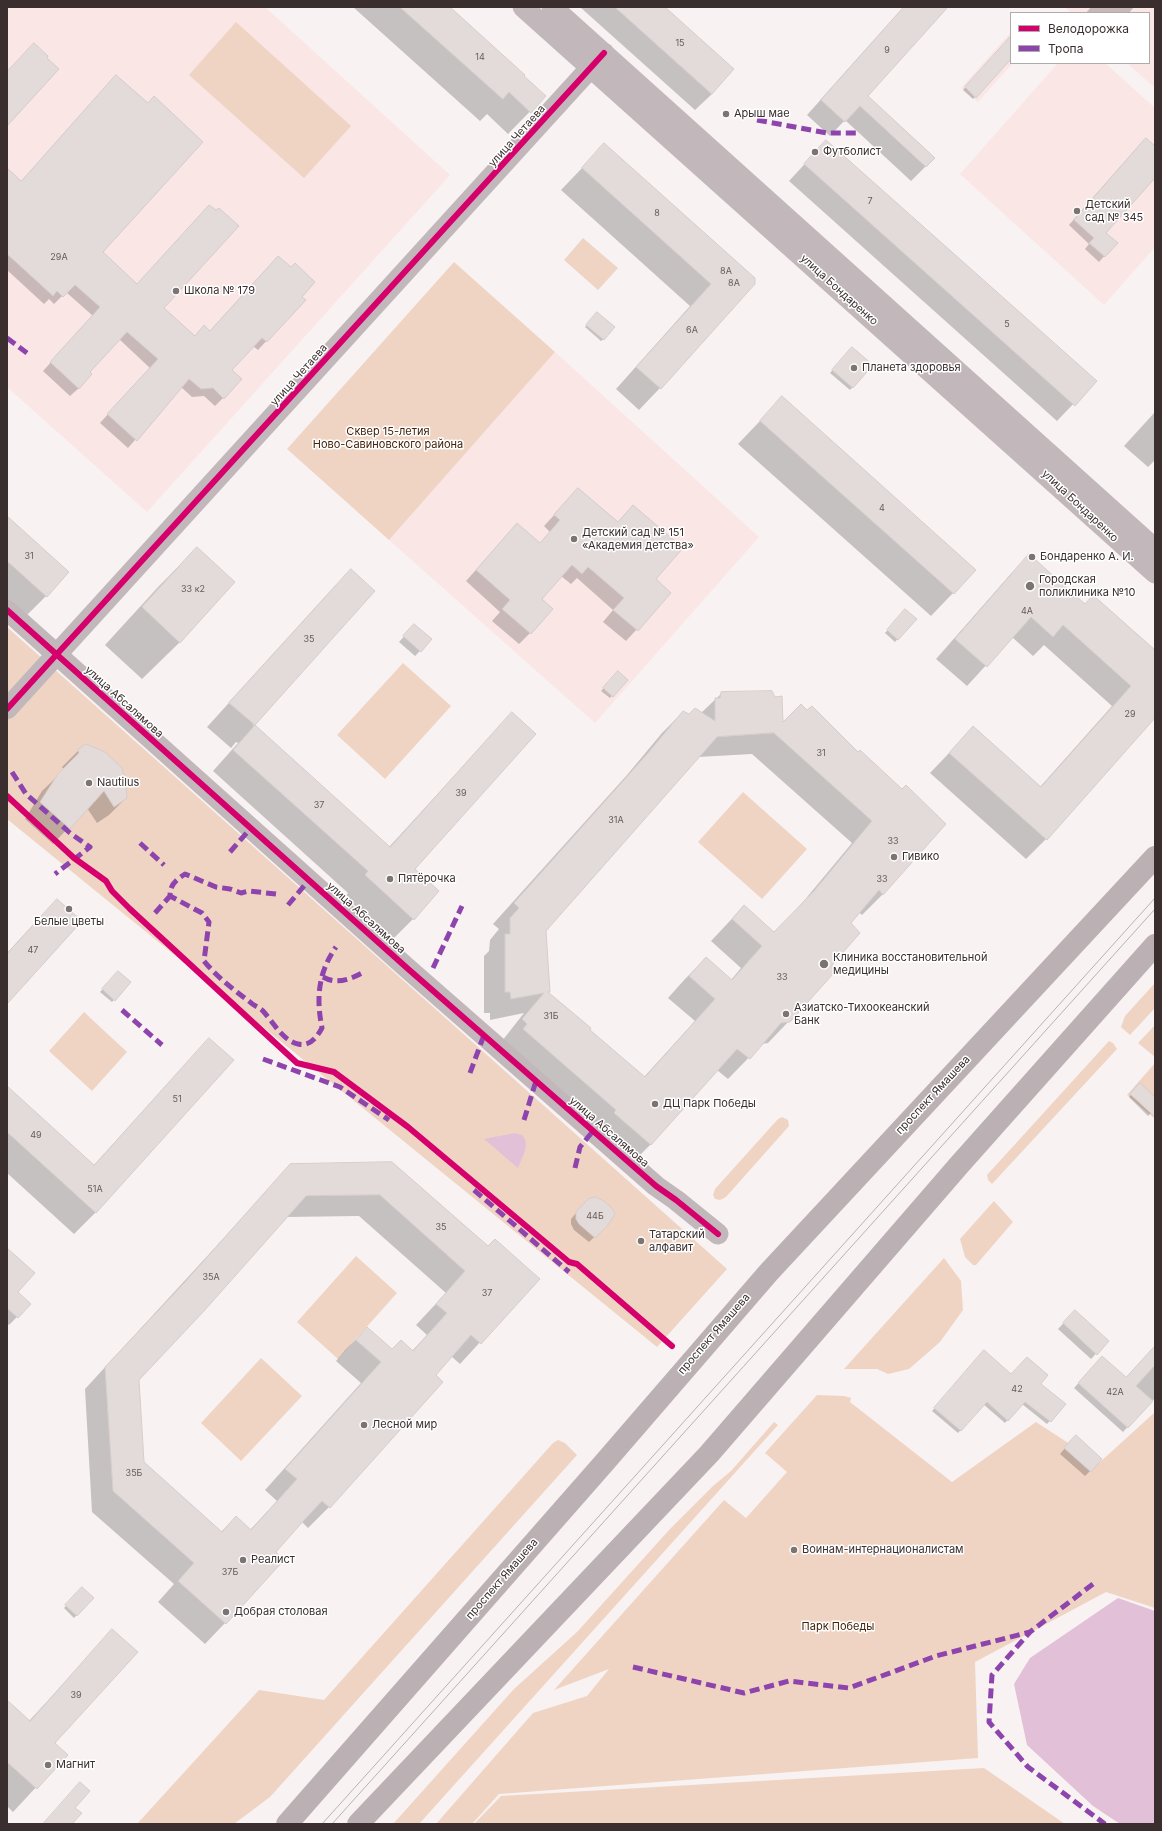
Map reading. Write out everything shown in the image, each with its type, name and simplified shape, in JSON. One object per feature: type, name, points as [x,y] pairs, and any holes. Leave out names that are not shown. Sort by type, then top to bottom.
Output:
[{"type":"main road","name":"проспект Ямашева","points":[[287,1824],[604,1463],[769,1272],[1155,857]]},
{"type":"main road","points":[[358,1824],[699,1464],[960,1164],[1155,946]]},
{"type":"street","name":"улица Бондаренко","points":[[523,7],[598,60],[1155,549]]},
{"type":"street","name":"улица Бондаренко","points":[[552,7],[598,60],[1155,573]]},
{"type":"street","name":"улица Четаева","points":[[7,709],[598,60]]},
{"type":"street","name":"улица Абсалямова","points":[[7,610],[407,968],[656,1186],[718,1234]]},
{"type":"shaded area","name":"Школа № 179","points":[[7,7],[265,7],[450,175],[147,512],[7,387]]},
{"type":"shaded area","points":[[1065,7],[1155,7],[1155,88],[1128,64],[1150,64],[1150,12],[1070,12]]},
{"type":"shaded area","points":[[1010,33],[1010,64],[1012,64],[978,102],[961,88]]},
{"type":"shaded area","name":"Детский сад № 345","points":[[1057,64],[1106,64],[1155,108],[1155,247],[1104,305],[960,174]]},
{"type":"shaded area","name":"Детский сад № 151 «Академия детства»","points":[[555,352],[759,537],[595,723],[389,540]]},
{"type":"shaded area","points":[[515,1133],[522,1135],[526,1142],[525,1151],[518,1168],[484,1139]]},
{"type":"shaded area","points":[[1118,1598],[1155,1611],[1155,1824],[1120,1824],[1093,1806],[1027,1745],[1014,1684],[1030,1658]]},
{"type":"green space","points":[[236,22],[351,126],[304,178],[189,75]]},
{"type":"green space","points":[[583,238],[618,268],[598,290],[564,260]]},
{"type":"green space","name":"Сквер 15-летия Ново-Савиновского района","points":[[454,262],[555,352],[389,540],[287,449]]},
{"type":"green space","points":[[7,627],[727,1269],[657,1347],[7,819]]},
{"type":"green space","points":[[403,663],[451,706],[385,779],[337,735]]},
{"type":"green space","points":[[743,792],[807,849],[762,899],[698,842]]},
{"type":"green space","points":[[1155,983],[1155,1008],[1130,1035],[1121,1027],[1125,1016]]},
{"type":"green space","points":[[84,1012],[127,1052],[92,1091],[49,1051]]},
{"type":"green space","points":[[1155,1025],[1155,1057],[1138,1043]]},
{"type":"green space","points":[[1109,1041],[1113,1043],[1117,1049],[992,1184],[988,1180],[987,1175]]},
{"type":"green space","points":[[1155,1063],[1155,1119],[1127,1095]]},
{"type":"green space","points":[[782,1117],[788,1120],[789,1126],[726,1197],[720,1200],[715,1199],[713,1195],[715,1189],[778,1119]]},
{"type":"green space","points":[[994,1201],[1013,1222],[976,1265],[973,1265],[965,1257],[960,1239]]},
{"type":"green space","points":[[356,1256],[397,1293],[338,1359],[297,1322]]},
{"type":"green space","points":[[944,1258],[961,1281],[963,1310],[940,1342],[909,1369],[888,1374],[877,1369],[844,1369]]},
{"type":"green space","points":[[261,1358],[302,1396],[241,1461],[201,1423]]},
{"type":"green space","name":"Парк Победы","points":[[817,1395],[844,1396],[851,1398],[850,1402],[952,1482],[1036,1422],[1099,1463],[1155,1412],[1155,1608],[1106,1592],[975,1662],[978,1758],[499,1794],[472,1824],[436,1824],[533,1713],[587,1696],[609,1669],[554,1690],[724,1500],[746,1518],[787,1472],[765,1453]]},
{"type":"green space","points":[[774,1422],[778,1425],[419,1824],[393,1824],[514,1689],[577,1632],[670,1529],[713,1486],[731,1471]]},
{"type":"green space","points":[[558,1440],[565,1443],[577,1455],[270,1797],[234,1824],[137,1824],[259,1690],[324,1700],[553,1443]]},
{"type":"green space","points":[[984,1768],[1065,1824],[474,1824],[501,1796]]},
{"type":"building","points":[[400,7],[450,7],[546,96],[531,113],[509,92],[503,99]]},
{"type":"building","points":[[615,7],[665,7],[734,69],[712,94]]},
{"type":"building","points":[[904,7],[948,7],[868,96],[935,158],[926,167],[860,106],[845,122],[821,100]]},
{"type":"building","points":[[1010,37],[1010,60],[976,98],[965,87]]},
{"type":"building","points":[[34,43],[59,69],[7,126],[7,72]]},
{"type":"building","points":[[116,75],[148,103],[154,96],[203,142],[103,252],[137,284],[209,205],[216,210],[219,208],[239,226],[164,308],[195,336],[204,325],[210,331],[278,256],[291,267],[295,263],[315,282],[302,297],[306,300],[267,342],[262,338],[232,370],[242,379],[224,399],[213,388],[201,389],[189,379],[137,441],[107,414],[158,359],[127,332],[90,372],[92,374],[79,389],[50,362],[100,307],[75,285],[63,297],[57,291],[53,296],[7,254],[7,168],[21,181]]},
{"type":"building","points":[[1146,138],[1155,146],[1155,178],[1106,233],[1118,243],[1105,257],[1089,243],[1094,238],[1074,220]]},
{"type":"building","points":[[826,140],[1097,381],[1075,406],[804,164]]},
{"type":"building","points":[[604,143],[755,278],[755,284],[661,389],[636,367],[711,284],[582,168]]},
{"type":"building","points":[[597,312],[615,327],[604,340],[586,325]]},
{"type":"building","points":[[852,347],[873,365],[853,388],[832,370]]},
{"type":"building","points":[[782,396],[976,570],[954,594],[760,421]]},
{"type":"building","points":[[578,488],[618,522],[633,505],[683,548],[656,579],[671,593],[638,631],[613,610],[624,598],[588,567],[582,574],[572,565],[542,599],[553,609],[531,634],[502,609],[510,600],[476,570],[517,523],[540,543],[560,520],[554,515]]},
{"type":"building","points":[[7,516],[69,572],[47,597],[7,561]]},
{"type":"building","points":[[197,547],[235,582],[180,643],[142,607]]},
{"type":"building","points":[[1029,554],[1085,604],[1093,595],[1155,650],[1155,718],[1047,840],[949,753],[973,726],[1041,787],[1131,686],[1063,625],[1053,637],[1031,617],[987,667],[955,639]]},
{"type":"building","points":[[351,569],[375,591],[255,725],[229,703]]},
{"type":"building","points":[[905,609],[917,619],[898,640],[887,630]]},
{"type":"building","points":[[414,624],[432,639],[421,652],[403,636]]},
{"type":"building","points":[[618,671],[628,680],[613,697],[603,688]]},
{"type":"building","points":[[772,691],[775,697],[782,696],[783,722],[801,704],[807,710],[812,706],[858,752],[860,750],[902,789],[906,785],[946,824],[883,895],[879,890],[851,923],[860,933],[832,965],[833,974],[790,1022],[781,1023],[750,1059],[737,1049],[651,1145],[614,1113],[616,1110],[523,1029],[527,1024],[522,1019],[544,993],[511,999],[510,992],[505,992],[505,934],[510,934],[510,918],[519,908],[514,903],[648,753],[683,711],[689,714],[695,708],[715,721],[715,698],[720,698],[721,692]],"holes":[[[774,733],[872,821],[814,891],[774,932],[744,905],[732,919],[762,946],[732,980],[706,957],[689,976],[715,999],[645,1077],[590,1030],[591,1028],[548,992],[550,992],[546,931],[717,737]]]},
{"type":"building","points":[[512,712],[536,734],[415,869],[439,891],[414,920],[365,875],[368,871],[233,750],[255,725],[390,847]]},
{"type":"building","name":"Nautilus","points":[[86,744],[105,752],[122,768],[127,798],[114,807],[104,791],[70,829],[40,802],[58,774],[79,753],[78,750]]},
{"type":"building","points":[[57,899],[82,921],[7,1004],[7,954]]},
{"type":"building","points":[[118,971],[131,982],[115,1001],[102,989]]},
{"type":"building","points":[[209,1038],[234,1060],[96,1213],[7,1132],[7,1086],[94,1165]]},
{"type":"building","points":[[1140,1083],[1155,1097],[1155,1117],[1130,1094]]},
{"type":"building","points":[[392,1162],[488,1246],[495,1239],[540,1279],[481,1344],[471,1335],[436,1375],[443,1382],[330,1508],[322,1501],[306,1518],[276,1552],[284,1560],[226,1624],[178,1581],[194,1563],[113,1491],[105,1367],[184,1283],[290,1164]],"holes":[[[380,1195],[465,1271],[436,1304],[447,1313],[413,1351],[401,1340],[392,1349],[367,1327],[356,1340],[381,1362],[285,1469],[297,1479],[251,1530],[236,1516],[222,1532],[144,1462],[139,1380],[204,1311],[306,1196]]]},
{"type":"building","points":[[596,1197],[604,1201],[612,1208],[615,1214],[608,1225],[595,1238],[579,1224],[576,1219],[576,1212],[588,1199]]},
{"type":"building","points":[[7,1248],[35,1273],[18,1292],[31,1304],[18,1318],[7,1308]]},
{"type":"building","points":[[1075,1310],[1109,1341],[1097,1355],[1063,1323]]},
{"type":"building","points":[[1155,1346],[1155,1365],[1136,1386],[1153,1401],[1128,1428],[1078,1383],[1102,1356],[1126,1377]]},
{"type":"building","points":[[984,1350],[1011,1374],[1027,1357],[1048,1375],[1041,1384],[1066,1404],[1051,1422],[1025,1402],[1008,1421],[987,1402],[961,1431],[934,1408]]},
{"type":"building","points":[[1076,1435],[1102,1459],[1091,1472],[1064,1448]]},
{"type":"building","points":[[82,1587],[94,1598],[77,1616],[65,1605]]},
{"type":"building","points":[[112,1629],[138,1652],[55,1743],[68,1755],[37,1789],[7,1762],[7,1700],[30,1721]]},
{"type":"building","points":[[80,1782],[90,1791],[75,1808],[82,1813],[72,1824],[43,1824]]},
{"type":"tram line","points":[[322,1824],[1155,898]]},
{"type":"tram line","points":[[332,1824],[1155,909]]},
{"type":"marked path","points":[[757,120],[827,133],[856,133]]},
{"type":"marked path","points":[[7,338],[31,356]]},
{"type":"marked path","points":[[12,772],[26,794],[70,833],[90,847],[55,874]]},
{"type":"marked path","points":[[230,852],[251,828]]},
{"type":"marked path","points":[[140,843],[164,865]]},
{"type":"marked path","points":[[276,894],[249,891],[241,893],[230,889],[216,887],[185,874],[174,883],[170,892],[170,896],[202,913],[209,922],[204,961],[209,967],[232,988],[260,1008],[283,1035],[298,1044],[302,1045],[310,1043],[318,1035],[322,1028],[319,1006],[320,986],[325,966],[336,947]]},
{"type":"marked path","points":[[288,905],[309,880]]},
{"type":"marked path","points":[[155,913],[170,896]]},
{"type":"marked path","points":[[433,968],[462,906]]},
{"type":"marked path","points":[[323,977],[333,981],[339,981],[349,979],[364,972]]},
{"type":"marked path","points":[[122,1010],[162,1045]]},
{"type":"marked path","points":[[470,1073],[484,1035]]},
{"type":"marked path","points":[[263,1059],[340,1087],[389,1120]]},
{"type":"marked path","points":[[524,1120],[536,1081]]},
{"type":"marked path","points":[[575,1168],[580,1147],[593,1131]]},
{"type":"marked path","points":[[474,1190],[569,1272]]},
{"type":"marked path","points":[[1093,1584],[1030,1632],[992,1675],[989,1722],[1028,1767],[1105,1824]]},
{"type":"marked path","points":[[633,1667],[744,1693],[789,1681],[849,1688],[936,1656],[1030,1632]]},
{"type":"cycle path","points":[[7,709],[604,53]]},
{"type":"cycle path","points":[[7,610],[407,968],[656,1186],[718,1234]]},
{"type":"cycle path","points":[[7,796],[74,858],[106,881],[112,891],[130,909],[297,1063],[334,1072],[408,1127],[569,1262],[577,1264],[672,1346]]},
{"type":"place","name":"Арыш мае","points":[[726,114]]},
{"type":"place","name":"Футболист","points":[[815,152]]},
{"type":"place","name":"Детский сад № 345","points":[[1077,211]]},
{"type":"place","name":"Школа № 179","points":[[176,291]]},
{"type":"place","name":"Планета здоровья","points":[[854,368]]},
{"type":"place","name":"Детский сад № 151 «Академия детства»","points":[[574,539]]},
{"type":"place","name":"Бондаренко А. И.","points":[[1032,557]]},
{"type":"place","name":"Городская поликлиника №10","points":[[1030,586]]},
{"type":"place","name":"Nautilus","points":[[89,783]]},
{"type":"place","name":"Гивико","points":[[894,857]]},
{"type":"place","name":"Пятёрочка","points":[[390,879]]},
{"type":"place","name":"Белые цветы","points":[[69,909]]},
{"type":"place","name":"Клиника восстановительной медицины","points":[[824,964]]},
{"type":"place","name":"Азиатско-Тихоокеанский Банк","points":[[786,1014]]},
{"type":"place","name":"ДЦ Парк Победы","points":[[655,1104]]},
{"type":"place","name":"Татарский алфавит","points":[[641,1241]]},
{"type":"place","name":"Лесной мир","points":[[364,1425]]},
{"type":"place","name":"Воинам-интернационалистам","points":[[794,1550]]},
{"type":"place","name":"Реалист","points":[[243,1560]]},
{"type":"place","name":"Добрая столовая","points":[[226,1612]]},
{"type":"place","name":"Магнит","points":[[48,1765]]}]
